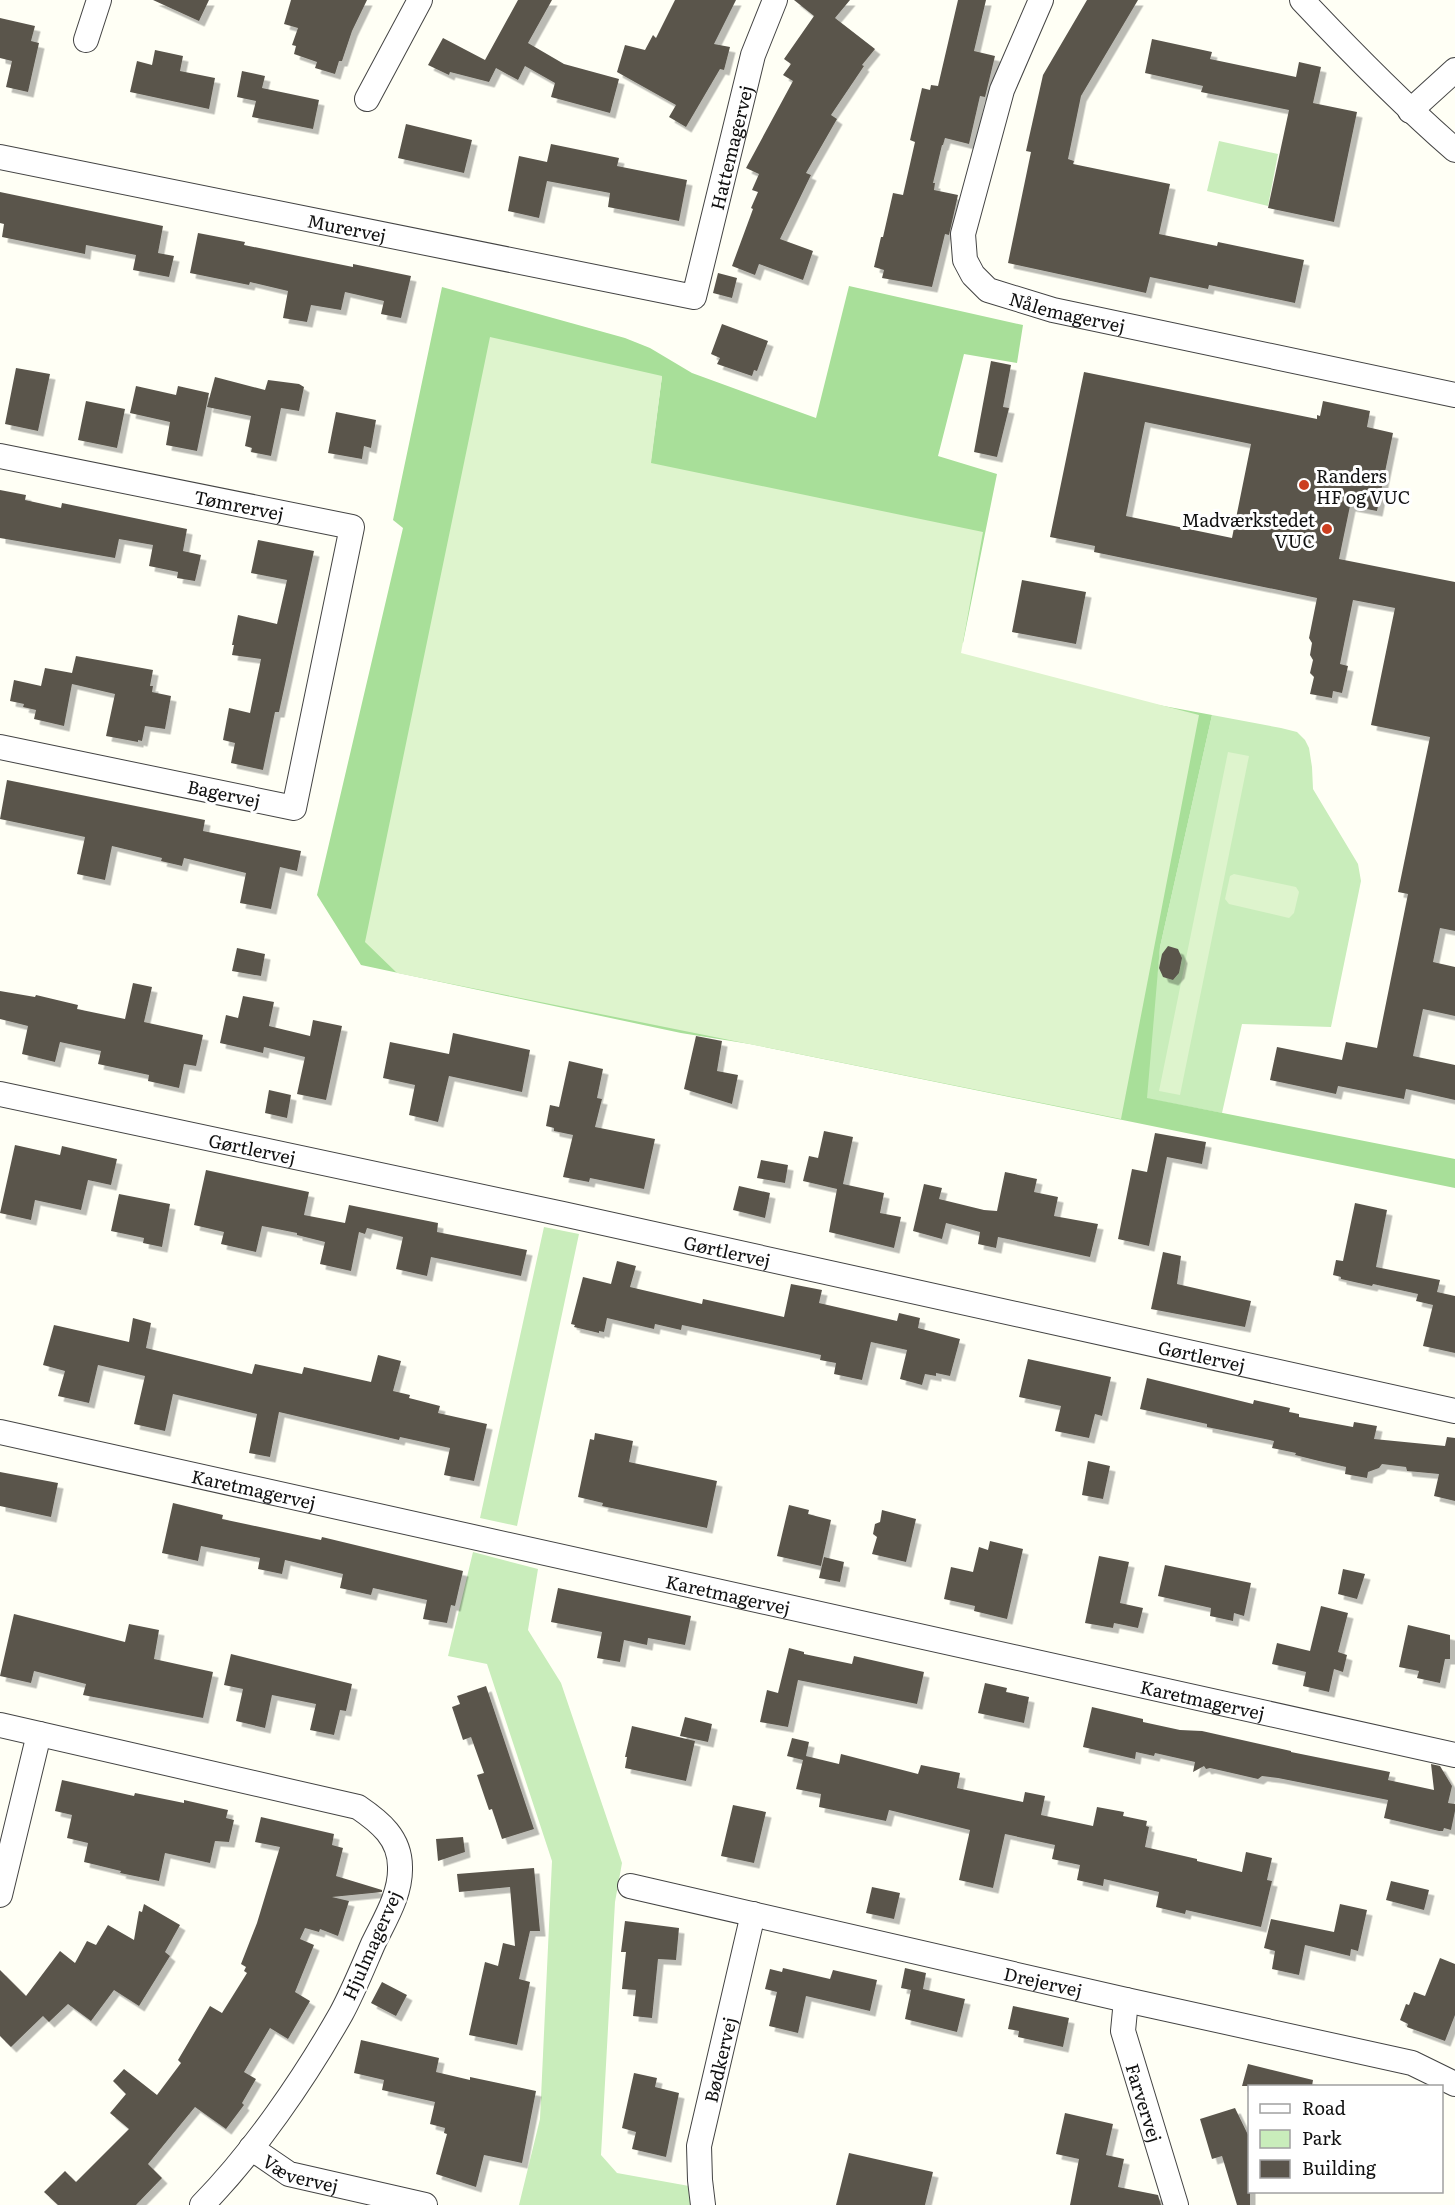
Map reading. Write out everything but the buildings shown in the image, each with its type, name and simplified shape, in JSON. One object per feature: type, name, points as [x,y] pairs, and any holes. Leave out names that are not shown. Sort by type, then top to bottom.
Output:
[{"type":"street","points":[[86,40],[99,0]]},
{"type":"street","points":[[367,99],[420,0]]},
{"type":"street","name":"Hattemagervej","points":[[694,297],[753,55],[775,0]]},
{"type":"street","name":"Nålemagervej","points":[[1041,0],[1002,90],[963,234],[965,260],[973,275],[988,290],[1053,310],[1455,395]]},
{"type":"street","points":[[1302,0],[1410,111],[1455,150]]},
{"type":"street","points":[[1410,111],[1455,70]]},
{"type":"street","name":"Murervej","points":[[0,157],[694,297]]},
{"type":"street","name":"Tømrervej","points":[[0,456],[352,527],[326,654]]},
{"type":"street","name":"Bagervej","points":[[0,747],[294,808],[326,654]]},
{"type":"street","name":"Gørtlervej","points":[[0,1094],[539,1209],[1455,1412]]},
{"type":"street","name":"Karetmagervej","points":[[0,1432],[1455,1755]]},
{"type":"street","name":"Hjulmagervej","points":[[0,1725],[358,1807],[378,1820],[393,1839],[400,1866],[398,1891],[342,2012],[303,2076],[251,2148],[202,2205]]},
{"type":"street","points":[[0,1895],[5,1883],[39,1734]]},
{"type":"street","name":"Drejervej","points":[[630,1886],[1412,2063],[1455,2084]]},
{"type":"street","name":"Bødkervej","points":[[703,2205],[699,2146],[753,1914]]},
{"type":"street","name":"Farvervej","points":[[1126,2000],[1123,2031],[1176,2205]]},
{"type":"street","name":"Vævervej","points":[[251,2148],[289,2174],[425,2205]]},
{"type":"green space","points":[[1219,141],[1278,154],[1268,206],[1207,191]]},
{"type":"green space","points":[[849,286],[1023,325],[1017,363],[964,354],[938,456],[997,474],[963,643],[650,467],[662,376],[366,942],[938,664],[1212,715],[1160,947],[1147,1098],[1455,1159],[1455,1188],[750,1044],[681,1033],[361,965],[317,895],[403,528],[393,520],[442,287],[625,338],[650,348],[692,373],[816,418]]},
{"type":"green space","points":[[490,337],[662,376],[651,463],[983,532],[961,653],[1199,715],[1121,1119],[397,973],[365,942]]},
{"type":"green space","points":[[1212,715],[1297,732],[1305,740],[1309,748],[1313,789],[1358,864],[1361,881],[1331,1027],[1242,1024],[1222,1113],[1144,1098],[1160,947]]},
{"type":"green space","points":[[1228,752],[1249,756],[1180,1095],[1159,1091]]},
{"type":"green space","points":[[1234,874],[1296,887],[1299,892],[1294,913],[1289,918],[1229,904],[1225,899],[1230,876]]},
{"type":"green space","points":[[544,1227],[579,1234],[517,1526],[480,1518]]},
{"type":"green space","points":[[473,1552],[538,1569],[528,1630],[561,1683],[622,1863],[615,1902],[601,2155],[617,2173],[689,2186],[694,2205],[519,2205],[540,2119],[552,1861],[487,1664],[448,1656]]},
{"type":"place","name":"Randers HF og VUC","points":[[1304,485]]},
{"type":"place","name":"Madværkstedet VUC","points":[[1327,529]]}]
